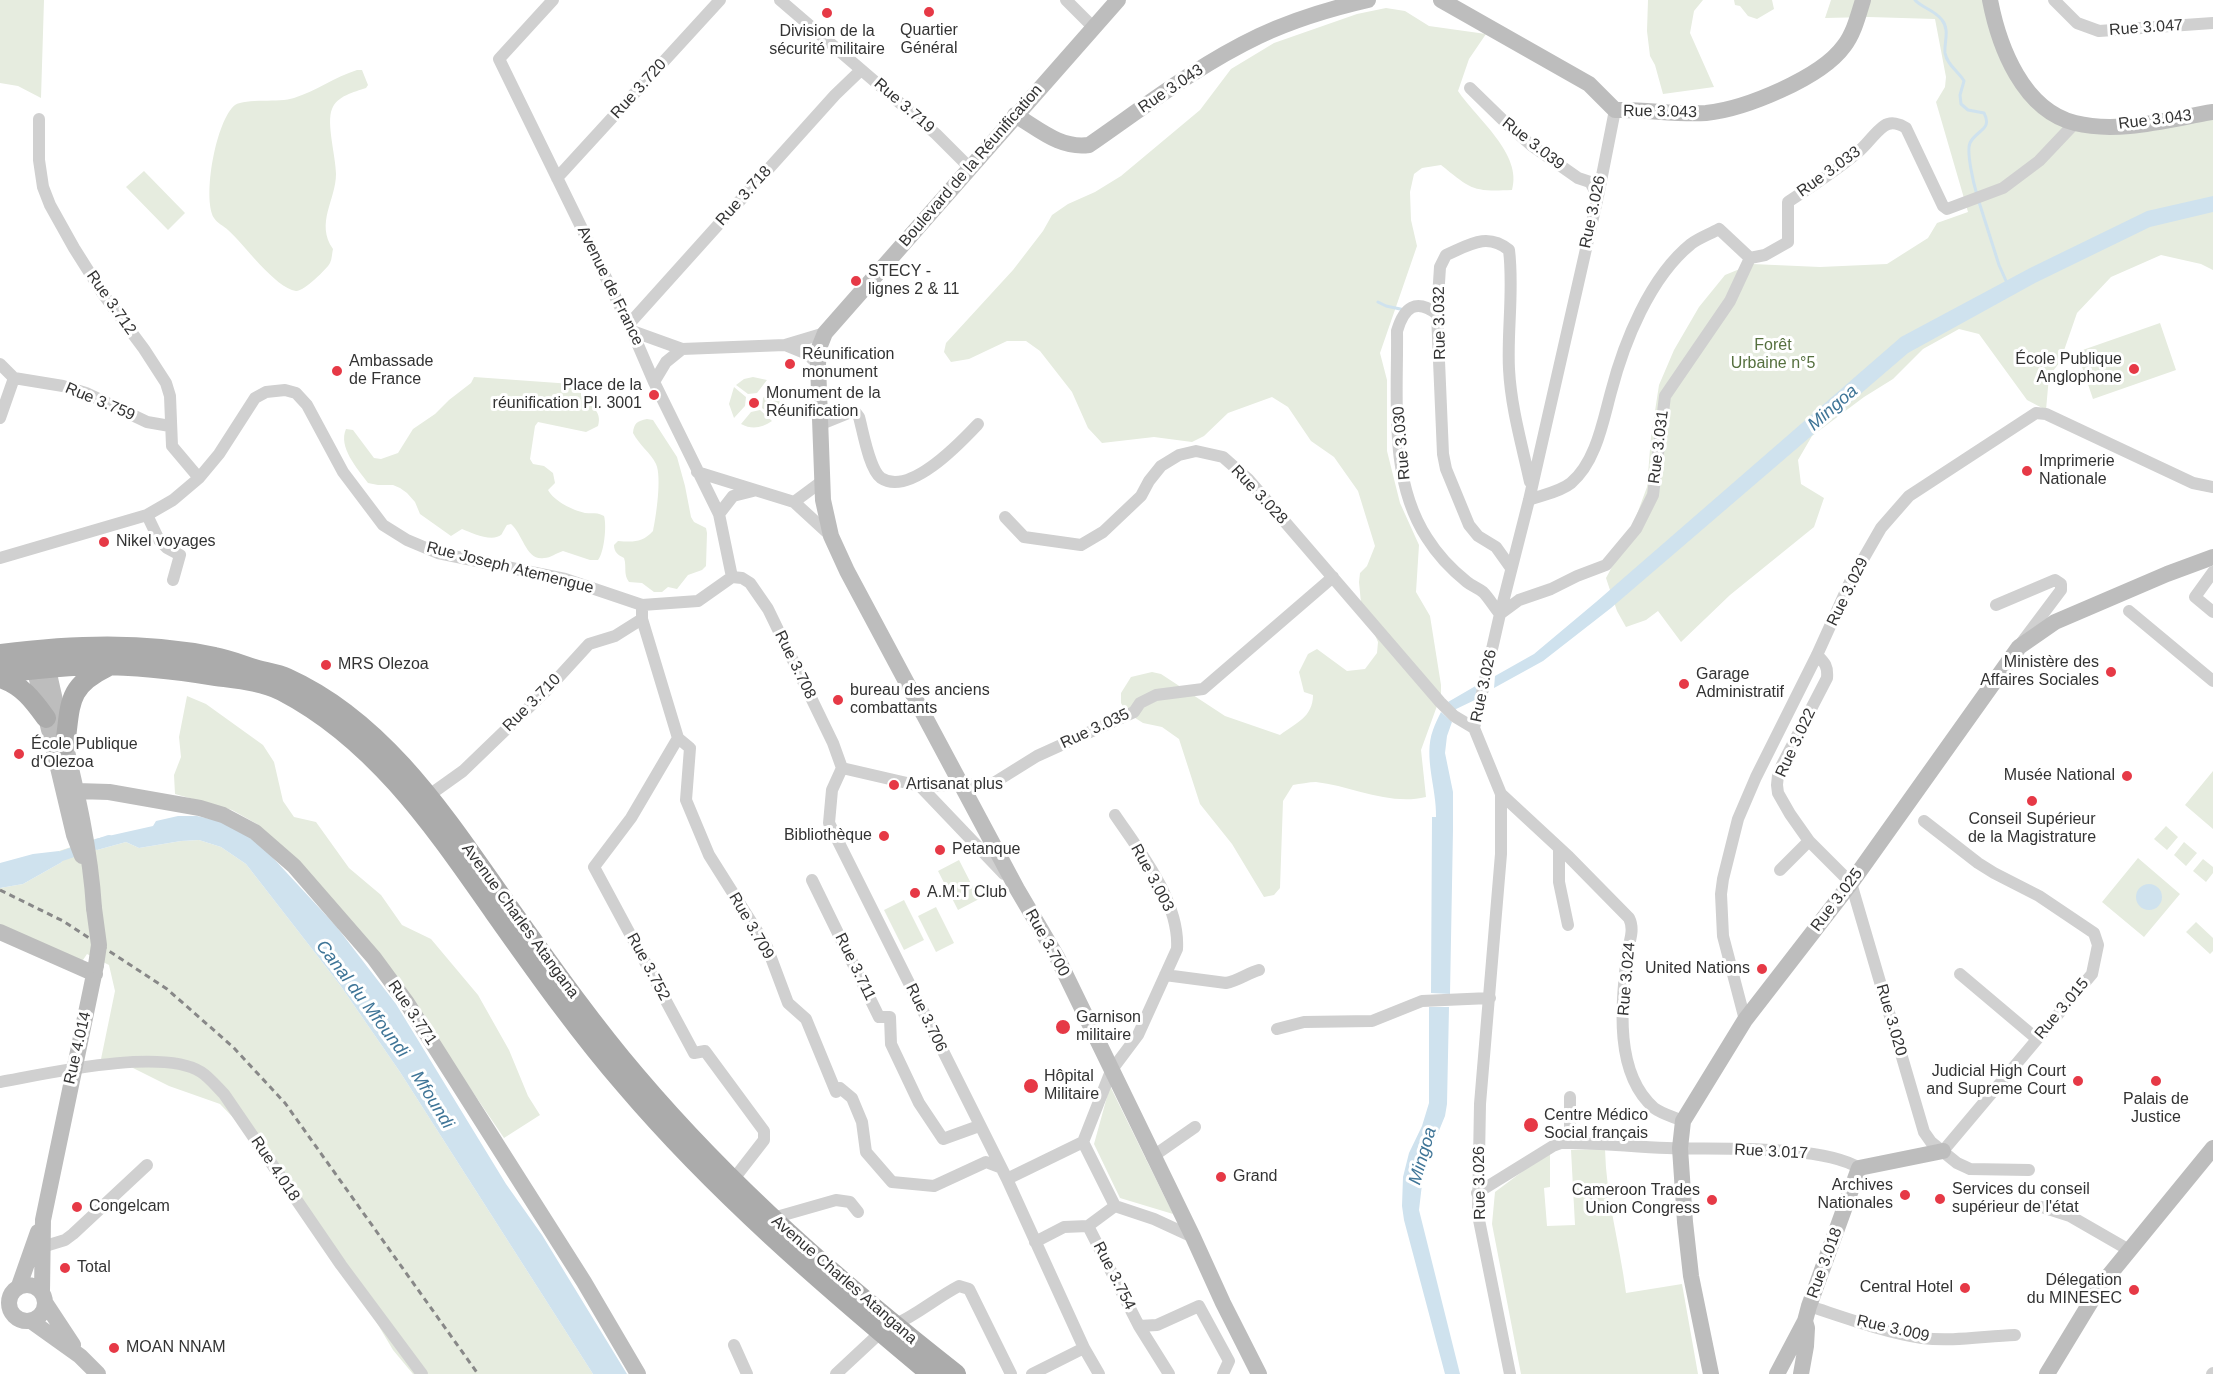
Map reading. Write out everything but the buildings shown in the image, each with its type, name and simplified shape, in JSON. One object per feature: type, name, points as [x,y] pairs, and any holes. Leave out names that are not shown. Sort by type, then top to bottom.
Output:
[{"type":"main road","name":"Boulevard de la Réunification","points":[[825,333],[1118,0]]},
{"type":"main road","name":"Rue 3.043","points":[[1015,115],[1062,144],[1076,147],[1089,145],[1210,63],[1260,36],[1294,22],[1368,0]]},
{"type":"main road","name":"Rue 3.043","points":[[1441,0],[1589,84],[1615,110],[1639,109],[1673,114],[1729,110],[1776,92],[1818,70],[1835,57],[1844,46],[1855,27],[1863,0]]},
{"type":"main road","name":"Rue 3.043","points":[[1990,0],[2002,45],[2016,74],[2028,91],[2055,114],[2075,123],[2127,126],[2213,112]]},
{"type":"main road","points":[[821,482],[818,364],[819,348],[825,333]]},
{"type":"main road","name":"Rue 3.700","points":[[821,482],[831,536],[859,594],[1017,889],[1057,957],[1193,1237],[1254,1372]]},
{"type":"main road","name":"Rue 3.025","points":[[1711,1374],[1691,1276],[1680,1148],[1683,1122],[1745,1020],[1851,883],[2019,647],[2055,622],[2213,557]]},
{"type":"main road","name":"Avenue Charles Atangana","points":[[0,673],[90,645],[119,645],[214,656],[286,678],[318,695],[352,719],[386,750],[428,796],[534,943],[635,1075],[718,1166],[887,1328],[931,1374]]},
{"type":"main road","name":"Avenue Charles Atangana","points":[[0,654],[38,662],[109,665],[205,674],[260,684],[278,689],[308,705],[342,729],[375,759],[416,804],[552,991],[623,1083],[669,1135],[746,1214],[887,1328],[956,1374]]},
{"type":"main road","name":"Rue 4.014","points":[[38,662],[46,718],[74,835],[90,875]]},
{"type":"main road","name":"Rue 4.014","points":[[38,662],[65,745],[77,791],[86,840],[99,945],[43,1220]]},
{"type":"main road","points":[[65,745],[70,712],[78,686],[89,675],[109,665]]},
{"type":"main road","points":[[0,678],[13,682],[29,695],[46,718]]},
{"type":"main road","name":"Rue 3.771","points":[[77,791],[128,795],[200,808],[223,815],[255,832],[294,866],[374,958],[407,1003],[584,1282],[638,1374]]},
{"type":"main road","points":[[0,932],[95,969]]},
{"type":"main road","points":[[2047,1374],[2101,1285],[2213,1148]]},
{"type":"main road","points":[[1859,1168],[1943,1151]]},
{"type":"main road","name":"Rue 3.018","points":[[1801,1374],[1808,1337],[1807,1314],[1859,1168]]},
{"type":"main road","points":[[31,1321],[41,1315],[44,1298],[43,1220]]},
{"type":"main road","points":[[8,1301],[43,1220]]},
{"type":"main road","points":[[8,1301],[31,1284],[44,1298],[80,1356]]},
{"type":"main road","points":[[8,1301],[20,1320],[31,1321],[80,1356],[98,1374]]},
{"type":"main road","points":[[1777,1374],[1807,1314]]},
{"type":"street","name":"Avenue de France","points":[[553,0],[499,59],[631,327],[654,382],[719,514]]},
{"type":"street","name":"Rue 3.720","points":[[558,178],[720,0]]},
{"type":"street","name":"Rue 3.719","points":[[780,0],[936,134],[971,169]]},
{"type":"street","points":[[1066,0],[1094,28]]},
{"type":"street","name":"Rue 3.047","points":[[2054,0],[2077,23],[2099,31],[2213,22]]},
{"type":"street","name":"Rue 3.718","points":[[631,327],[835,95],[861,70]]},
{"type":"street","name":"Rue 3.039","points":[[1470,88],[1531,145],[1578,178],[1590,182],[1598,196]]},
{"type":"street","name":"Rue 3.026","points":[[1510,1374],[1478,1215],[1477,1193],[1480,1104],[1501,854],[1501,794],[1474,728],[1529,500],[1598,196],[1615,110]]},
{"type":"street","name":"Rue 3.712","points":[[39,119],[39,160],[43,187],[50,205],[97,285],[159,369],[166,383],[171,410],[172,446],[199,478]]},
{"type":"street","name":"Rue 3.033","points":[[1750,258],[1765,255],[1788,242],[1788,202],[1838,169],[1884,126],[1897,123],[1906,128],[1943,206],[1947,209],[2003,188],[2039,161],[2075,123]]},
{"type":"street","points":[[1529,500],[1567,486],[1587,463],[1602,428],[1615,378],[1630,337],[1652,291],[1675,260],[1692,243],[1719,229],[1750,258]]},
{"type":"street","name":"Rue 3.032","points":[[1511,568],[1496,547],[1478,536],[1469,525],[1446,469],[1443,454],[1437,314],[1440,267],[1446,255],[1473,243],[1489,239],[1502,244],[1509,250],[1512,271],[1509,369],[1512,405],[1531,486]]},
{"type":"street","name":"Rue 3.031","points":[[1500,614],[1519,600],[1606,565],[1636,528],[1653,495],[1665,396],[1730,301],[1750,258]]},
{"type":"street","name":"Rue 3.030","points":[[1437,314],[1426,306],[1418,305],[1400,320],[1397,331],[1398,446],[1406,492],[1427,539],[1445,561],[1483,593],[1500,614]]},
{"type":"street","points":[[631,327],[682,349],[785,345],[825,333]]},
{"type":"street","points":[[785,345],[807,354],[818,364]]},
{"type":"street","points":[[654,382],[666,362],[682,349]]},
{"type":"street","points":[[0,364],[14,378],[0,418]]},
{"type":"street","name":"Rue 3.759","points":[[14,378],[63,386],[95,397],[147,422],[170,426]]},
{"type":"street","name":"Rue Joseph Atemengue","points":[[0,558],[147,514],[173,500],[199,478],[219,454],[255,398],[266,392],[285,390],[296,393],[307,405],[339,465],[360,497],[383,525],[407,540],[438,553],[565,579],[642,605],[698,600],[732,577]]},
{"type":"street","points":[[819,425],[851,412],[856,413],[874,469],[881,478],[902,480],[944,459],[978,424]]},
{"type":"street","name":"Rue 3.029","points":[[1745,1020],[1723,936],[1721,894],[1738,819],[1850,582],[1881,528],[1909,496],[2036,413],[2046,414],[2193,483],[2213,487]]},
{"type":"street","name":"Rue 3.028","points":[[1005,517],[1024,537],[1081,545],[1103,532],[1142,496],[1149,481],[1161,466],[1179,455],[1196,451],[1223,457],[1248,479],[1440,702],[1454,716],[1474,728]]},
{"type":"street","points":[[698,472],[794,502],[831,536]]},
{"type":"street","points":[[794,502],[821,482]]},
{"type":"street","points":[[732,577],[719,514],[733,496],[756,491]]},
{"type":"street","points":[[147,514],[159,540],[167,548],[180,555],[173,580]]},
{"type":"street","points":[[2213,572],[2196,597],[2213,612]]},
{"type":"street","name":"Rue 3.708","points":[[732,577],[742,578],[750,583],[768,609],[833,743],[842,768]]},
{"type":"street","name":"Rue 3.035","points":[[962,786],[992,784],[1037,756],[1134,712],[1140,703],[1156,695],[1203,689],[1333,577]]},
{"type":"street","points":[[1996,605],[2055,580],[2061,584],[2061,590],[2019,647]]},
{"type":"street","name":"Rue 3.709","points":[[642,605],[642,619],[678,738],[690,748],[686,800],[709,855],[766,947],[788,1003],[806,1019],[836,1092],[840,1088],[852,1098],[862,1122],[866,1152],[892,1182],[934,1186],[986,1162],[999,1167]]},
{"type":"street","points":[[2129,611],[2213,681]]},
{"type":"street","name":"Rue 3.710","points":[[428,796],[463,771],[546,691],[589,644],[615,636],[642,619]]},
{"type":"street","name":"Rue 3.022","points":[[1817,655],[1826,664],[1827,678],[1782,765],[1778,775],[1778,793],[1809,841],[1851,883]]},
{"type":"street","name":"Rue 3.752","points":[[678,738],[631,818],[594,867],[694,1053],[705,1051],[764,1131],[764,1140],[733,1180]]},
{"type":"street","points":[[842,768],[920,786],[962,786]]},
{"type":"street","name":"Rue 3.706","points":[[842,768],[832,790],[830,823],[1006,1179],[1084,1348],[1099,1374]]},
{"type":"street","points":[[920,786],[1017,889]]},
{"type":"street","name":"Rue 3.024","points":[[1501,794],[1632,923],[1623,996],[1624,1041],[1630,1070],[1643,1096],[1656,1110],[1683,1122]]},
{"type":"street","name":"Rue 3.003","points":[[1083,1142],[1111,1071],[1138,1035],[1177,949],[1173,917],[1166,897],[1115,815]]},
{"type":"street","name":"Rue 3.015","points":[[1924,821],[1977,863],[2039,896],[2094,933],[2097,945],[2092,974],[1943,1151]]},
{"type":"street","points":[[1780,870],[1809,841]]},
{"type":"street","points":[[1559,849],[1559,882],[1568,925]]},
{"type":"street","name":"Rue 3.711","points":[[812,880],[879,1017],[890,1017],[891,1044],[919,1103],[943,1139],[979,1126]]},
{"type":"street","name":"Rue 3.020","points":[[1851,883],[1924,1132],[1931,1142],[1943,1151]]},
{"type":"street","points":[[1165,975],[1226,983],[1259,970]]},
{"type":"street","points":[[1960,974],[2037,1039]]},
{"type":"street","points":[[1277,1029],[1304,1022],[1372,1021],[1422,1001],[1490,998]]},
{"type":"street","name":"Rue 4.018","points":[[0,1083],[73,1068],[132,1062],[186,1065],[201,1072],[224,1094],[341,1265],[422,1374]]},
{"type":"street","points":[[1477,1193],[1553,1146],[1570,1143],[1570,1097]]},
{"type":"street","points":[[1152,1156],[1195,1127]]},
{"type":"street","points":[[1006,1179],[1083,1142],[1115,1206],[1154,1219],[1193,1237]]},
{"type":"street","name":"Rue 3.017","points":[[1570,1143],[1760,1150],[1822,1155],[1838,1158],[1859,1168]]},
{"type":"street","points":[[1943,1151],[1957,1163],[1970,1169],[2029,1170]]},
{"type":"street","points":[[42,1247],[65,1240],[73,1234],[147,1165]]},
{"type":"street","points":[[773,1218],[781,1218],[836,1200],[850,1202],[858,1212]]},
{"type":"street","points":[[1035,1242],[1064,1227],[1088,1226],[1115,1206]]},
{"type":"street","points":[[2043,1207],[2070,1216],[2129,1250]]},
{"type":"street","name":"Rue 3.754","points":[[1088,1226],[1139,1326],[1169,1374]]},
{"type":"street","points":[[836,1374],[887,1328],[915,1316],[940,1296],[958,1286],[969,1289],[1011,1374]]},
{"type":"street","name":"Rue 3.754","points":[[1139,1326],[1158,1325],[1198,1306],[1229,1361],[1223,1374]]},
{"type":"street","name":"Rue 3.009","points":[[1807,1314],[1865,1324],[1920,1338],[1947,1339],[2015,1335]]},
{"type":"street","points":[[734,1345],[747,1374]]},
{"type":"street","points":[[1032,1374],[1084,1348]]},
{"type":"green space","points":[[0,0],[44,0],[41,98],[18,86],[0,83]]},
{"type":"green space","points":[[1648,0],[1703,0],[1694,11],[1690,33],[1714,87],[1663,94],[1655,65],[1650,56],[1647,31]]},
{"type":"green space","points":[[1734,0],[1772,0],[1774,9],[1757,19],[1748,16],[1740,6],[1735,5]]},
{"type":"green space","name":"Forêt Urbaine n°5","points":[[1831,0],[1990,0],[2028,90],[2075,122],[2213,111],[2213,270],[2201,264],[2161,255],[2111,277],[2077,313],[2060,362],[2049,376],[2046,410],[2027,400],[1979,334],[1959,329],[1923,349],[1893,379],[1864,397],[1812,436],[1798,460],[1801,484],[1824,498],[1814,527],[1730,595],[1681,642],[1658,611],[1646,620],[1626,627],[1617,611],[1606,578],[1630,533],[1647,487],[1651,437],[1659,385],[1674,350],[1699,307],[1725,275],[1752,264],[1820,267],[1887,264],[1928,238],[1937,223],[1968,212],[1936,102],[1945,87],[1946,77],[1935,19],[1825,18]]},
{"type":"green space","points":[[1386,8],[1405,11],[1429,26],[1486,34],[1469,59],[1458,91],[1496,137],[1511,163],[1514,177],[1512,190],[1488,190],[1466,184],[1441,165],[1422,168],[1414,174],[1410,192],[1411,220],[1417,246],[1380,353],[1387,380],[1387,451],[1400,503],[1419,545],[1416,592],[1430,616],[1441,685],[1441,695],[1421,750],[1426,797],[1398,799],[1316,782],[1293,785],[1283,801],[1280,888],[1274,895],[1264,897],[1232,844],[1200,804],[1179,739],[1162,727],[1143,723],[1126,712],[1121,703],[1121,693],[1131,677],[1152,672],[1161,674],[1225,716],[1280,735],[1302,719],[1310,709],[1313,695],[1304,692],[1299,672],[1308,654],[1317,649],[1347,671],[1365,669],[1377,653],[1378,642],[1361,603],[1359,582],[1360,573],[1367,566],[1375,546],[1358,491],[1334,457],[1311,441],[1288,407],[1272,397],[1228,413],[1204,436],[1192,442],[1154,437],[1102,443],[1088,428],[1072,392],[1040,351],[1026,341],[1007,341],[969,359],[951,362],[944,352],[946,343],[1013,270],[1043,231],[1052,215],[1121,176],[1200,110],[1231,69],[1274,43],[1357,14]]},
{"type":"green space","points":[[357,70],[362,70],[368,85],[338,101],[330,115],[336,167],[335,184],[326,221],[328,239],[333,249],[331,260],[314,280],[296,291],[269,274],[214,218],[211,208],[210,177],[217,142],[228,113],[235,105],[294,98]]},
{"type":"green space","points":[[144,171],[185,213],[168,230],[126,187]]},
{"type":"green space","points":[[2160,323],[2176,370],[2093,399],[2077,352]]},
{"type":"green space","points":[[474,377],[586,385],[581,389],[581,396],[597,412],[598,426],[586,432],[538,422],[535,426],[530,459],[533,464],[544,466],[553,473],[555,483],[548,490],[559,501],[580,512],[604,516],[604,539],[598,560],[590,560],[563,551],[549,557],[538,558],[529,551],[511,524],[507,525],[502,534],[493,538],[462,529],[451,536],[420,514],[415,502],[407,493],[393,485],[368,483],[354,464],[345,443],[346,429],[353,430],[374,458],[381,459],[398,453],[413,429],[435,414],[471,383]]},
{"type":"green space","points":[[753,377],[767,380],[757,393],[748,394],[736,385],[744,379]]},
{"type":"green space","points":[[734,387],[746,397],[745,406],[734,418],[729,404]]},
{"type":"green space","points":[[774,387],[780,402],[774,418],[762,408],[763,398]]},
{"type":"green space","points":[[760,410],[772,421],[757,427],[741,424],[751,412]]},
{"type":"green space","points":[[647,419],[653,420],[677,457],[691,517],[694,522],[706,528],[707,533],[706,566],[688,575],[677,589],[668,587],[662,592],[654,592],[642,583],[629,582],[624,558],[617,553],[614,547],[618,541],[637,541],[653,531],[658,497],[658,470],[654,460],[633,433],[637,423]]},
{"type":"green space","points":[[187,696],[206,704],[263,745],[274,762],[283,801],[294,817],[316,822],[349,868],[381,895],[402,925],[431,939],[478,995],[509,1050],[528,1096],[540,1115],[504,1138],[440,1044],[257,824],[232,810],[175,794],[174,775],[181,757],[179,737]]},
{"type":"green space","points":[[2213,771],[2213,829],[2185,805]]},
{"type":"green space","points":[[2166,826],[2178,837],[2167,850],[2154,839]]},
{"type":"green space","points":[[95,839],[97,850],[126,842],[139,848],[199,840],[221,847],[246,864],[340,985],[400,1072],[593,1374],[413,1374],[393,1350],[313,1215],[276,1162],[220,1104],[169,1086],[131,1067],[101,1059],[115,991],[109,965],[87,954],[79,966],[0,936],[0,888],[23,884],[62,862],[59,851]]},
{"type":"green space","points":[[2184,842],[2197,853],[2186,866],[2174,855]]},
{"type":"green space","points":[[2138,858],[2180,894],[2144,937],[2102,902]]},
{"type":"green space","points":[[2203,859],[2213,867],[2213,873],[2206,882],[2193,871]]},
{"type":"green space","points":[[959,860],[979,899],[958,910],[938,871]]},
{"type":"green space","points":[[904,900],[924,940],[904,950],[884,910]]},
{"type":"green space","points":[[936,907],[954,943],[936,952],[918,916]]},
{"type":"green space","points":[[2196,922],[2213,938],[2213,951],[2210,954],[2186,932]]},
{"type":"green space","points":[[1110,1086],[1173,1214],[1120,1198],[1094,1144]]},
{"type":"green space","points":[[1605,1149],[1608,1185],[1626,1293],[1682,1284],[1698,1374],[1521,1374],[1492,1224],[1495,1192],[1547,1153],[1550,1155],[1550,1187],[1544,1188],[1547,1226],[1575,1225],[1571,1150]]},
{"type":"water","name":"Mingoa","points":[[2213,196],[2213,212],[2150,227],[2035,283],[1908,353],[1611,608],[1543,661],[1494,688],[1495,676],[1534,654],[1901,337],[2030,268],[2147,211]]},
{"type":"water","points":[[1479,684],[1477,699],[1454,710],[1448,702]]},
{"type":"water","points":[[1441,712],[1452,722],[1445,753],[1453,792],[1450,994],[1431,993],[1432,817],[1436,817],[1436,806],[1429,751],[1433,730]]},
{"type":"water","name":"Mfoundi","points":[[178,816],[197,816],[228,823],[262,846],[336,926],[396,1004],[506,1184],[542,1235],[627,1374],[593,1374],[400,1072],[340,985],[246,864],[221,847],[199,840],[139,848],[126,842],[97,850],[95,839],[153,826],[156,821]]},
{"type":"water","points":[[59,851],[62,862],[23,884],[0,888],[0,863],[33,854]]},
{"type":"water","points":[[2149,884],[2158,888],[2162,897],[2158,906],[2149,910],[2140,906],[2136,897],[2140,888]]},
{"type":"water","name":"Mingoa","points":[[1429,1007],[1449,1007],[1447,1104],[1445,1116],[1424,1167],[1419,1210],[1460,1374],[1445,1374],[1402,1206],[1403,1177],[1409,1153],[1422,1126],[1429,1103]]},
{"type":"waterway","points":[[1915,0],[1936,14],[1944,24],[1946,57],[1964,81],[1960,95],[1961,104],[1968,110],[1984,113],[1986,119],[1985,127],[1973,139],[1969,147],[1977,195]]},
{"type":"waterway","points":[[1979,202],[2007,283]]},
{"type":"waterway","points":[[1378,302],[1405,310]]},
{"type":"waterway","name":"Canal du Mfoundi","points":[[47,861],[109,840]]},
{"type":"railway","points":[[0,890],[63,921],[167,989],[233,1047],[285,1103],[478,1374]]},
{"type":"place","name":"Quartier Général","points":[[929,12]]},
{"type":"place","name":"Division de la sécurité militaire","points":[[827,13]]},
{"type":"place","name":"STECY - lignes 2 & 11","points":[[856,281]]},
{"type":"place","name":"Réunification monument","points":[[790,364]]},
{"type":"place","name":"École Publique Anglophone","points":[[2134,369]]},
{"type":"place","name":"Ambassade de France","points":[[337,371]]},
{"type":"place","name":"Place de la réunification Pl. 3001","points":[[654,395]]},
{"type":"place","name":"Monument de la Réunification","points":[[754,403]]},
{"type":"place","name":"Imprimerie Nationale","points":[[2027,471]]},
{"type":"place","name":"Nikel voyages","points":[[104,542]]},
{"type":"place","name":"MRS Olezoa","points":[[326,665]]},
{"type":"place","name":"Ministère des Affaires Sociales","points":[[2111,672]]},
{"type":"place","name":"Garage Administratif","points":[[1684,684]]},
{"type":"place","name":"bureau des anciens combattants","points":[[838,700]]},
{"type":"place","name":"École Publique d'Olezoa","points":[[19,754]]},
{"type":"place","name":"Musée National","points":[[2127,776]]},
{"type":"place","name":"Artisanat plus","points":[[894,785]]},
{"type":"place","name":"Conseil Supérieur de la Magistrature","points":[[2032,801]]},
{"type":"place","name":"Bibliothèque","points":[[884,836]]},
{"type":"place","name":"Petanque","points":[[940,850]]},
{"type":"place","name":"A.M.T Club","points":[[915,893]]},
{"type":"place","name":"United Nations","points":[[1762,969]]},
{"type":"place","name":"Garnison militaire","points":[[1063,1027]]},
{"type":"place","name":"Judicial High Court and Supreme Court","points":[[2078,1081]]},
{"type":"place","name":"Palais de Justice","points":[[2156,1081]]},
{"type":"place","name":"Hôpital Militaire","points":[[1031,1086]]},
{"type":"place","name":"Centre Médico Social français","points":[[1531,1125]]},
{"type":"place","name":"Grand","points":[[1221,1177]]},
{"type":"place","name":"Archives Nationales","points":[[1905,1195]]},
{"type":"place","name":"Services du conseil supérieur de l'état","points":[[1940,1199]]},
{"type":"place","name":"Cameroon Trades Union Congress","points":[[1712,1200]]},
{"type":"place","name":"Congelcam","points":[[77,1207]]},
{"type":"place","name":"Total","points":[[65,1268]]},
{"type":"place","name":"Central Hotel","points":[[1965,1288]]},
{"type":"place","name":"Délegation du MINESEC","points":[[2134,1290]]},
{"type":"place","name":"MOAN NNAM","points":[[114,1348]]}]
